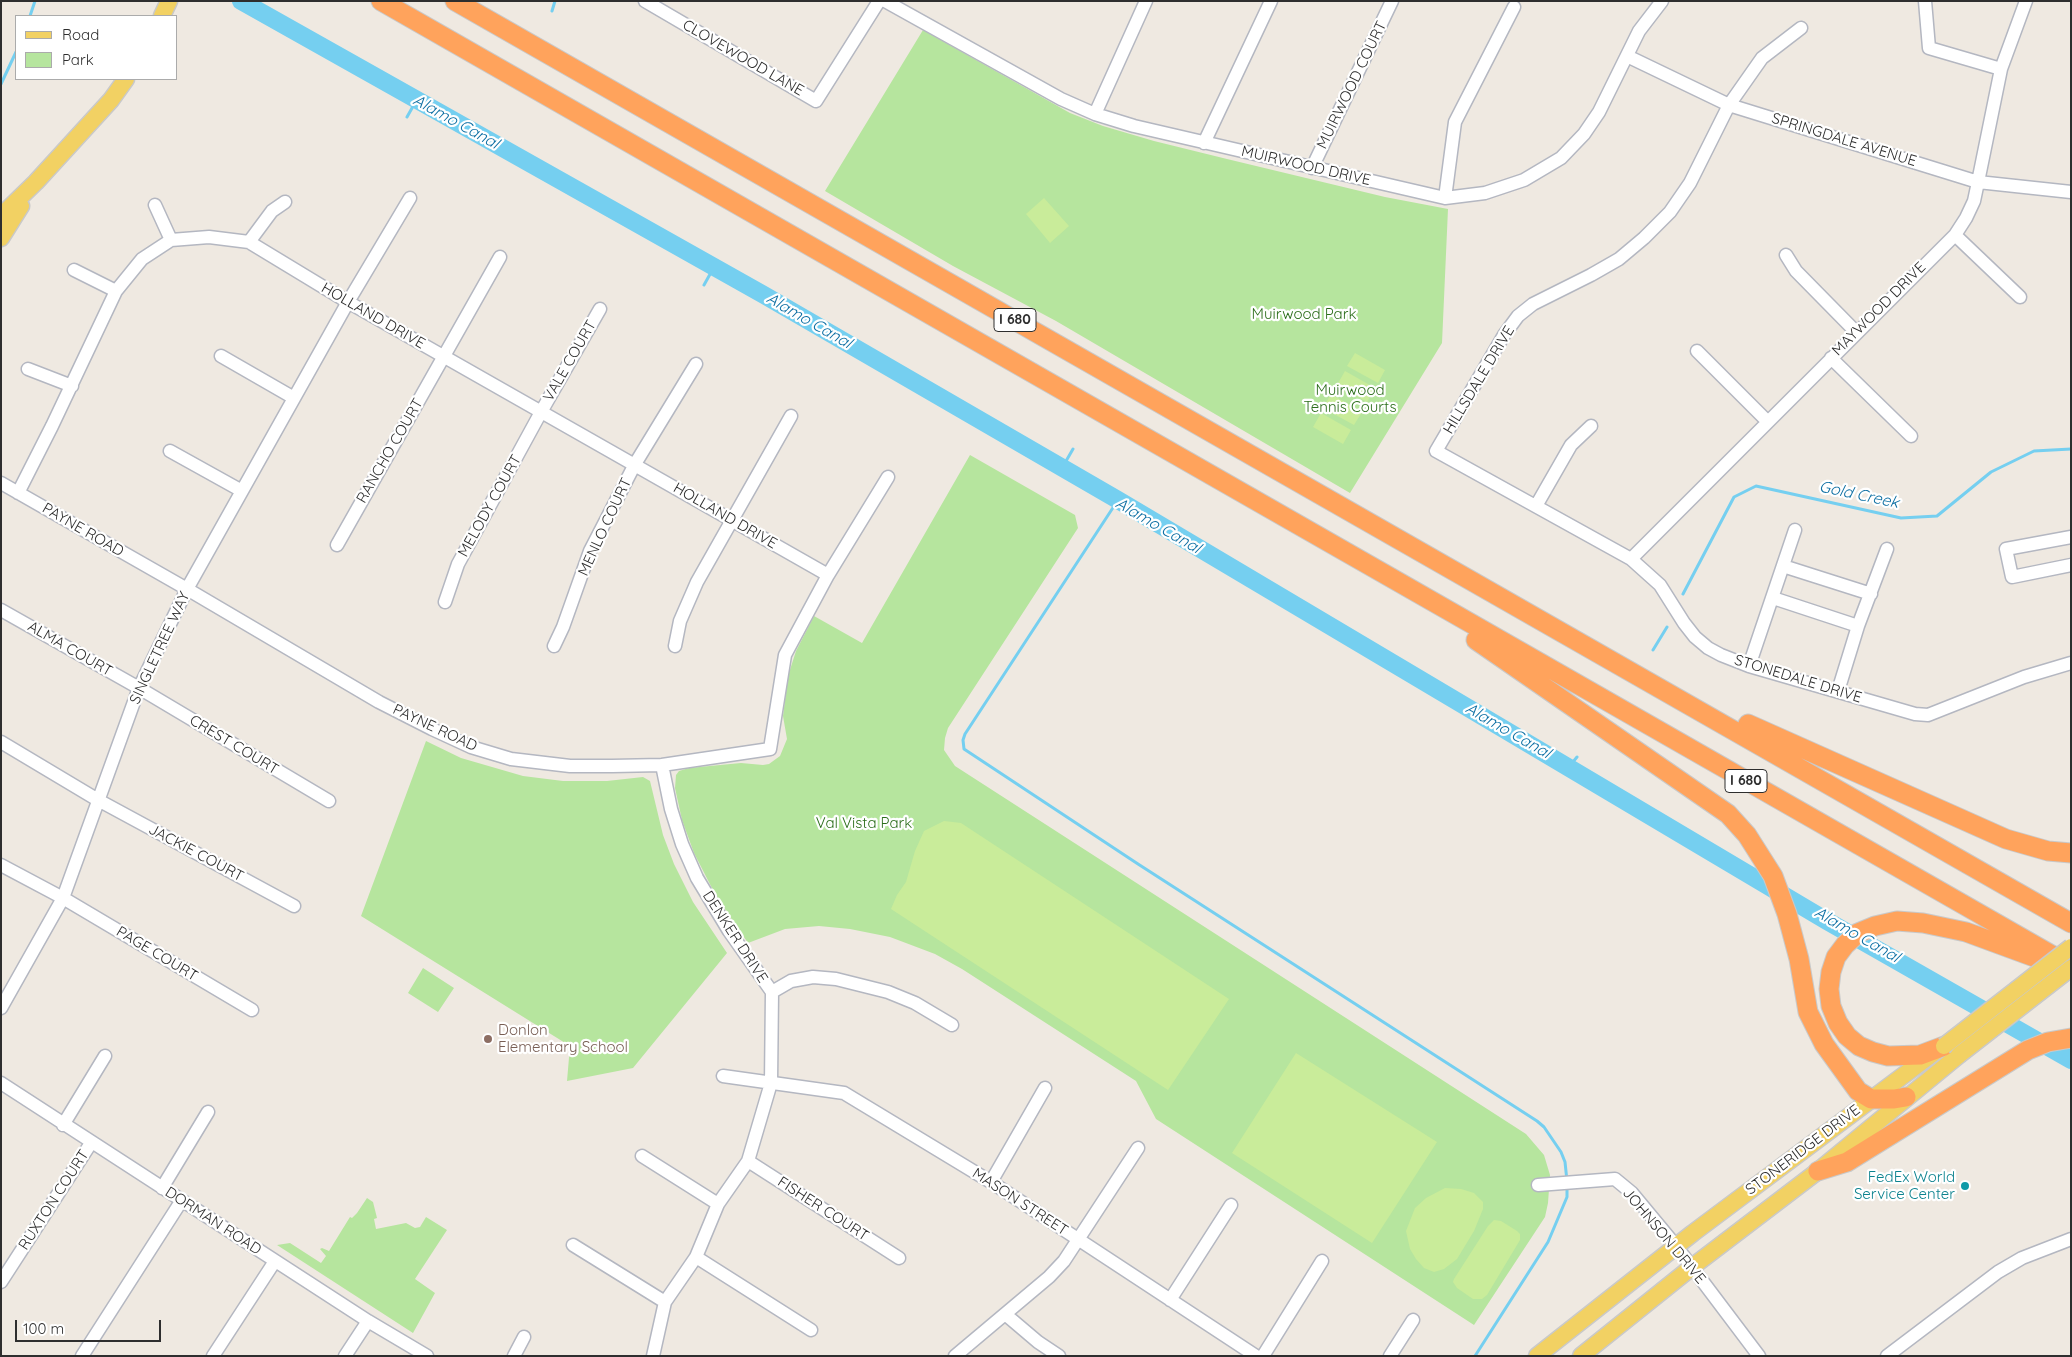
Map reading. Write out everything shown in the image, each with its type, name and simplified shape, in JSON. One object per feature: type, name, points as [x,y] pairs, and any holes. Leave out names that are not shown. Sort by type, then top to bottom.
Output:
[{"type":"highway","name":"I 680","points":[[381,1],[2071,968]]},
{"type":"highway","name":"I 680","points":[[455,1],[2071,923]]},
{"type":"highway","points":[[1421,596],[1446,619],[1728,814],[1747,835],[1773,876],[1787,914],[1799,959],[1808,1012],[1824,1044],[1858,1091],[1871,1099],[1906,1097]]},
{"type":"highway","points":[[1692,706],[1719,708],[1801,749],[2006,838],[2048,852],[2071,853]]},
{"type":"highway","points":[[1951,1050],[1904,1057],[1888,1056],[1859,1046],[1848,1036],[1838,1023],[1831,1006],[1829,989],[1830,972],[1836,957],[1845,944],[1858,934],[1875,926],[1897,922],[1923,923],[1966,932],[2071,968]]},
{"type":"highway","points":[[1818,1171],[1847,1162],[1981,1077],[2028,1050],[2048,1042],[2071,1038]]},
{"type":"main road","points":[[163,15],[170,1]]},
{"type":"main road","points":[[1,216],[36,182],[111,100],[125,80]]},
{"type":"main road","points":[[1,238],[36,182]]},
{"type":"main road","name":"STONERIDGE DRIVE","points":[[1581,1356],[1692,1267],[1818,1171],[1906,1097],[1951,1050],[2071,947]]},
{"type":"main road","name":"STONERIDGE DRIVE","points":[[1537,1356],[1676,1246],[1871,1099],[1951,1050],[2071,968]]},
{"type":"street","name":"CLOVEWOOD LANE","points":[[645,1],[816,102],[878,1]]},
{"type":"street","name":"MUIRWOOD DRIVE","points":[[886,1],[1061,99],[1095,114],[1134,126],[1204,143],[1445,198],[1485,193],[1524,180],[1561,158],[1584,134],[1599,112],[1639,31],[1662,1]]},
{"type":"street","points":[[1204,143],[1271,1]]},
{"type":"street","name":"MUIRWOOD COURT","points":[[1312,168],[1392,1]]},
{"type":"street","points":[[1925,1],[1929,48],[2001,69]]},
{"type":"street","name":"MAYWOOD DRIVE","points":[[1631,559],[1954,234],[1966,218],[1974,201],[2001,69],[2026,1]]},
{"type":"street","points":[[1095,114],[1143,2]]},
{"type":"street","points":[[1445,198],[1455,122],[1514,7]]},
{"type":"street","name":"HILLSDALE DRIVE","points":[[1436,451],[1504,335],[1518,316],[1533,304],[1619,259],[1670,212],[1690,184],[1729,105],[1762,58],[1801,28]]},
{"type":"street","name":"SPRINGDALE AVENUE","points":[[1626,56],[1729,105],[1978,182],[2071,192]]},
{"type":"street","name":"SINGLETREE WAY","points":[[1,1008],[63,898],[139,688],[188,589],[348,302],[410,198]]},
{"type":"street","points":[[248,242],[272,212],[285,202]]},
{"type":"street","points":[[155,205],[170,240]]},
{"type":"street","points":[[1954,234],[2020,298]]},
{"type":"street","name":"HOLLAND DRIVE","points":[[18,493],[72,386],[116,291],[142,259],[170,240],[208,236],[248,242],[348,302],[828,575]]},
{"type":"street","points":[[1786,256],[1796,271],[1856,332]]},
{"type":"street","name":"RANCHO COURT","points":[[337,544],[500,257]]},
{"type":"street","points":[[74,270],[116,291]]},
{"type":"street","name":"VALE COURT","points":[[541,412],[600,310]]},
{"type":"street","points":[[1697,351],[1767,421]]},
{"type":"street","points":[[220,356],[294,398]]},
{"type":"street","points":[[1831,358],[1912,436]]},
{"type":"street","name":"MENLO COURT","points":[[554,646],[563,627],[590,551],[635,464],[696,364]]},
{"type":"street","points":[[28,369],[72,386]]},
{"type":"street","name":"MELODY COURT","points":[[445,602],[458,564],[541,412]]},
{"type":"street","points":[[675,646],[680,621],[697,582],[791,416]]},
{"type":"street","points":[[1536,506],[1571,445],[1591,426]]},
{"type":"street","points":[[170,451],[242,491]]},
{"type":"street","name":"STONEDALE DRIVE","points":[[1436,451],[1631,559],[1660,585],[1695,637],[1708,648],[1721,655],[1749,666],[1916,714],[1928,715],[2015,680],[2071,663]]},
{"type":"street","points":[[828,575],[888,477]]},
{"type":"street","name":"PAYNE ROAD","points":[[1,483],[188,589],[379,702],[471,747],[511,759],[541,763],[570,766],[662,765],[770,749],[785,655],[828,575]]},
{"type":"street","points":[[1749,666],[1795,530]]},
{"type":"street","points":[[2071,537],[2006,549],[2012,577],[2071,565]]},
{"type":"street","points":[[1838,692],[1858,626],[1887,549]]},
{"type":"street","points":[[1784,566],[1871,594]]},
{"type":"street","points":[[1773,598],[1858,626]]},
{"type":"street","name":"ALMA COURT","points":[[1,610],[139,688]]},
{"type":"street","name":"CREST COURT","points":[[139,688],[329,802]]},
{"type":"street","name":"JACKIE COURT","points":[[1,742],[98,800],[294,906]]},
{"type":"street","name":"DENKER DRIVE","points":[[653,1356],[665,1302],[696,1257],[718,1204],[748,1161],[771,1083],[772,992],[728,932],[698,878],[682,844],[662,765]]},
{"type":"street","name":"PAGE COURT","points":[[1,865],[63,898],[252,1010]]},
{"type":"street","points":[[772,992],[791,981],[813,977],[836,979],[888,992],[914,1003],[952,1025]]},
{"type":"street","points":[[63,1125],[106,1056]]},
{"type":"street","name":"MASON STREET","points":[[724,1076],[844,1093],[991,1182],[1256,1356]]},
{"type":"street","name":"DORMAN ROAD","points":[[1,1083],[63,1125],[368,1321],[428,1356]]},
{"type":"street","points":[[991,1182],[1045,1088]]},
{"type":"street","points":[[162,1188],[208,1112]]},
{"type":"street","name":"RUXTON COURT","points":[[1,1282],[91,1143]]},
{"type":"street","points":[[955,1356],[1049,1277],[1064,1261],[1138,1148]]},
{"type":"street","points":[[642,1156],[718,1204]]},
{"type":"street","name":"FISHER COURT","points":[[748,1161],[899,1258]]},
{"type":"street","name":"JOHNSON DRIVE","points":[[1538,1185],[1615,1179],[1632,1193],[1676,1246],[1759,1356]]},
{"type":"street","points":[[82,1356],[182,1200]]},
{"type":"street","points":[[1170,1300],[1231,1205]]},
{"type":"street","points":[[1887,1356],[1998,1272],[2022,1258],[2071,1240]]},
{"type":"street","points":[[573,1245],[665,1302]]},
{"type":"street","points":[[696,1257],[811,1330]]},
{"type":"street","points":[[213,1356],[275,1261]]},
{"type":"street","points":[[1263,1356],[1322,1261]]},
{"type":"street","points":[[1005,1314],[1038,1342],[1059,1356]]},
{"type":"street","points":[[1390,1356],[1412,1320]]},
{"type":"street","points":[[346,1356],[368,1321]]},
{"type":"street","points":[[514,1356],[524,1337]]},
{"type":"green space","name":"Muirwood Park","points":[[923,30],[1070,113],[1103,126],[1227,159],[1385,197],[1448,209],[1442,343],[1350,493],[1056,321],[953,266],[825,191]]},
{"type":"green space","points":[[1044,198],[1069,226],[1050,243],[1026,214]]},
{"type":"green space","points":[[1355,353],[1385,370],[1378,383],[1347,366]]},
{"type":"green space","points":[[1345,371],[1375,388],[1367,402],[1337,385]]},
{"type":"green space","points":[[1331,394],[1362,412],[1354,425],[1323,408]]},
{"type":"green space","points":[[1321,413],[1351,430],[1343,444],[1313,427]]},
{"type":"green space","name":"Val Vista Park","points":[[970,455],[1075,515],[1078,528],[948,728],[944,750],[955,766],[1526,1134],[1544,1155],[1550,1175],[1545,1217],[1474,1325],[1156,1119],[1136,1081],[962,969],[935,954],[890,937],[850,929],[819,926],[785,929],[748,943],[716,896],[694,853],[682,820],[675,788],[676,775],[679,771],[689,768],[741,763],[769,764],[780,756],[787,739],[783,716],[788,676],[796,651],[814,616],[862,643]]},
{"type":"green space","points":[[426,741],[461,758],[523,776],[563,781],[607,781],[643,777],[650,781],[663,835],[674,864],[693,902],[727,953],[633,1068],[567,1081],[570,1046],[361,916]]},
{"type":"green space","points":[[944,821],[961,823],[1229,999],[1168,1090],[891,909],[897,895],[906,882],[915,851],[924,831]]},
{"type":"green space","points":[[423,968],[454,988],[438,1012],[408,993]]},
{"type":"green space","points":[[1296,1053],[1437,1142],[1372,1243],[1232,1153]]},
{"type":"green space","points":[[1445,1188],[1461,1189],[1474,1193],[1483,1202],[1483,1209],[1474,1231],[1457,1259],[1444,1269],[1434,1272],[1424,1268],[1416,1259],[1410,1249],[1406,1231],[1415,1208],[1426,1198]]},
{"type":"green space","points":[[367,1198],[373,1202],[377,1218],[374,1219],[376,1229],[406,1223],[415,1228],[420,1227],[426,1217],[447,1230],[415,1279],[435,1293],[413,1333],[277,1245],[290,1243],[321,1263],[326,1256],[320,1249],[329,1251],[350,1217],[352,1218],[357,1213]]},
{"type":"green space","points":[[1494,1220],[1501,1221],[1517,1231],[1520,1234],[1520,1240],[1487,1295],[1482,1299],[1473,1299],[1457,1288],[1453,1282],[1488,1226]]},
{"type":"waterway","points":[[30,15],[35,1]]},
{"type":"waterway","name":"Alamo Canal","points":[[241,1],[764,295],[1118,500],[1827,921],[2071,1060]]},
{"type":"waterway","points":[[552,11],[555,1]]},
{"type":"waterway","points":[[1,84],[15,54]]},
{"type":"waterway","points":[[407,117],[416,101]]},
{"type":"waterway","points":[[704,285],[714,267]]},
{"type":"waterway","points":[[1062,468],[1073,449]]},
{"type":"waterway","name":"Gold Creek","points":[[1683,594],[1734,497],[1756,486],[1901,518],[1937,516],[1991,472],[2034,451],[2071,449]]},
{"type":"waterway","points":[[1118,500],[965,734],[963,740],[964,749],[1138,864],[1537,1121],[1544,1127],[1561,1152],[1565,1162],[1567,1181]]},
{"type":"waterway","name":"Gold Creek","points":[[1653,650],[1667,627]]},
{"type":"waterway","name":"Gold Creek","points":[[1568,768],[1577,757]]},
{"type":"waterway","points":[[1475,1356],[1548,1242],[1567,1197],[1567,1187]]},
{"type":"place","name":"Donlon Elementary School","points":[[488,1039]]},
{"type":"place","name":"FedEx World Service Center","points":[[1965,1186]]},
{"type":"park label","name":"Muirwood Tennis Courts","points":[[1350,398]]}]
